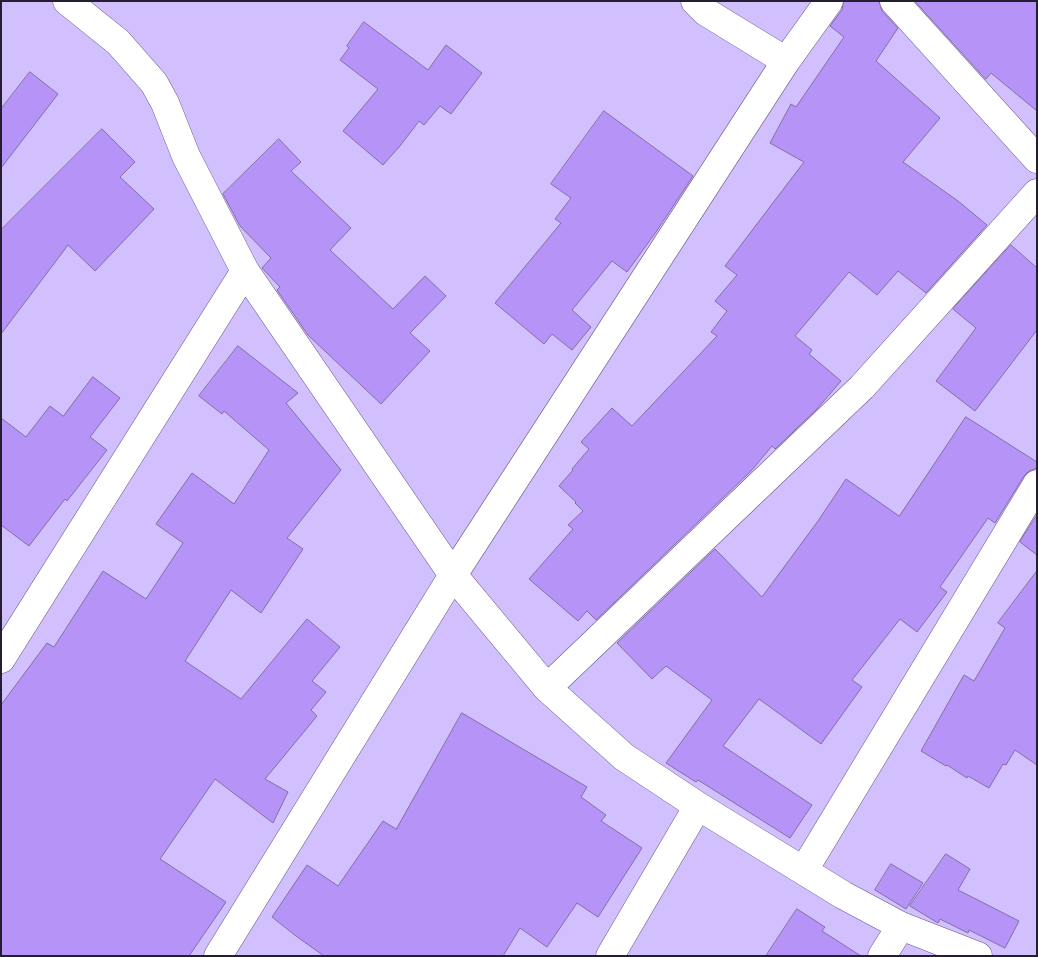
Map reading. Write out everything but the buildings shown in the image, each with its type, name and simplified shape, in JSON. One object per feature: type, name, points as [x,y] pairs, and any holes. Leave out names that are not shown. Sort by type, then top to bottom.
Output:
[{"type":"street","points":[[67,1],[118,42],[154,83],[165,103],[186,156],[245,271],[453,575],[547,688],[624,757],[698,806],[843,895],[902,926],[978,956]]},
{"type":"street","points":[[678,1],[701,7],[786,61]]},
{"type":"street","points":[[218,956],[453,575],[786,61],[829,1]]},
{"type":"street","points":[[894,1],[1037,159]]},
{"type":"street","points":[[547,688],[862,387],[1037,192]]},
{"type":"street","points":[[1,659],[245,271]]},
{"type":"street","points":[[804,870],[1037,484]]},
{"type":"street","points":[[610,956],[698,806]]},
{"type":"street","points":[[882,956],[902,926]]}]
